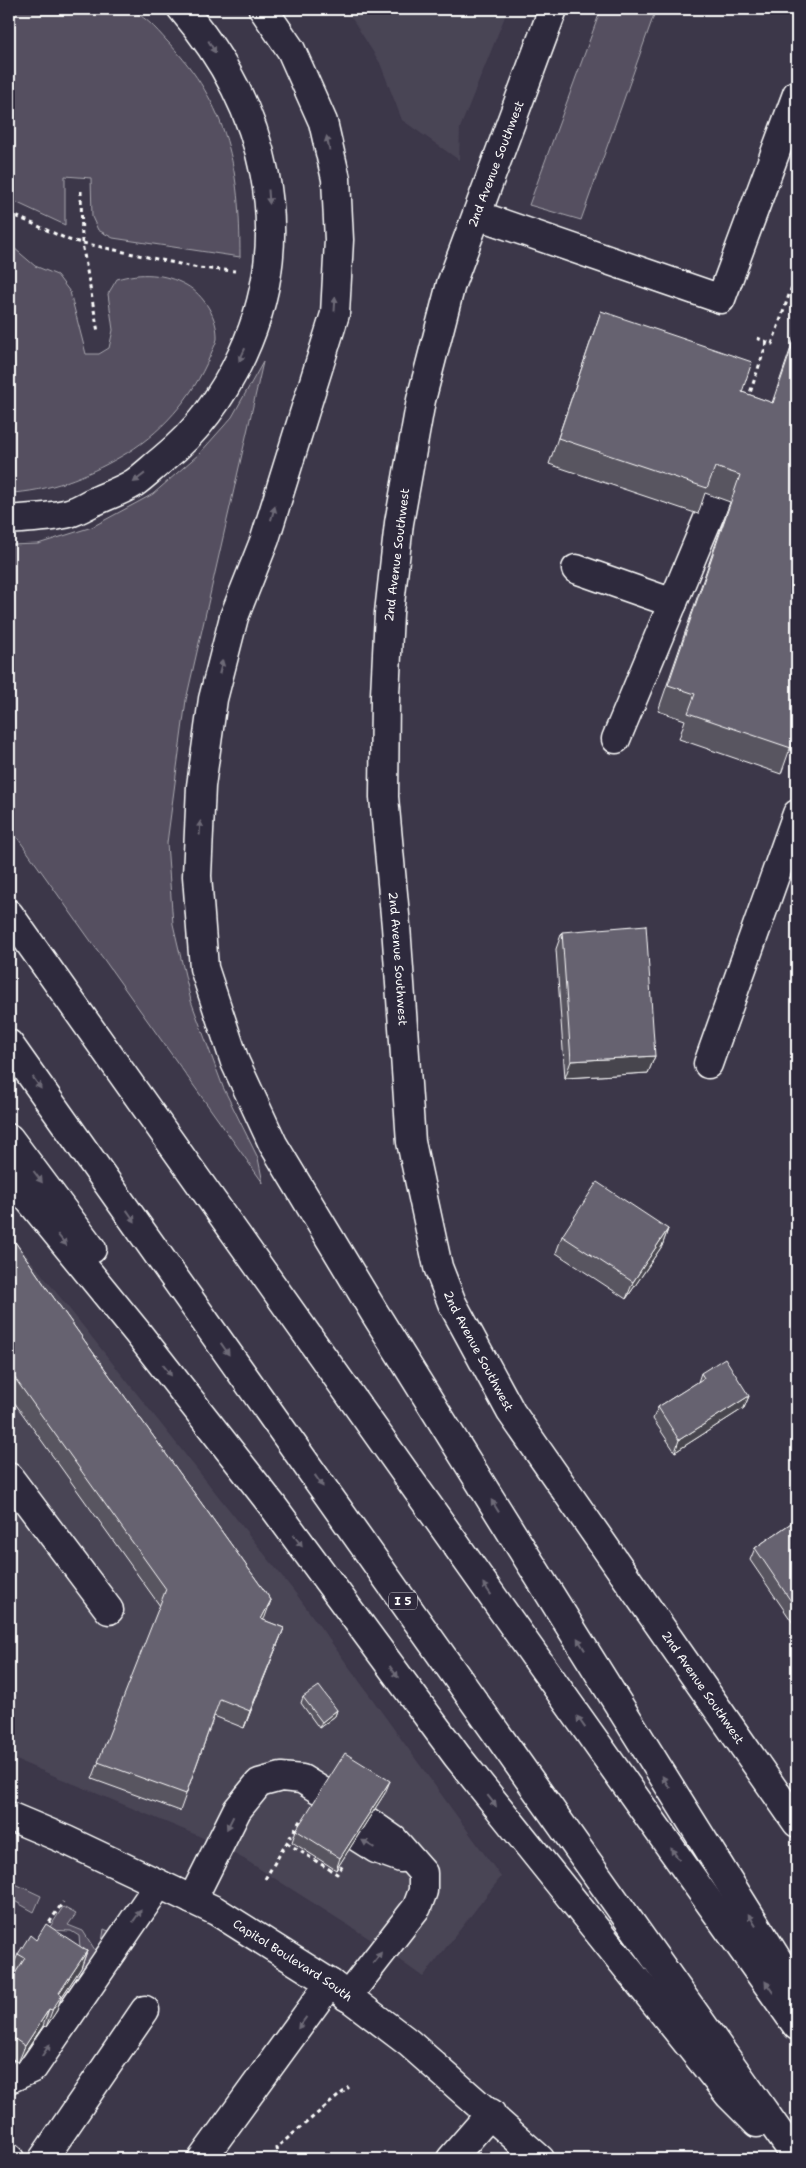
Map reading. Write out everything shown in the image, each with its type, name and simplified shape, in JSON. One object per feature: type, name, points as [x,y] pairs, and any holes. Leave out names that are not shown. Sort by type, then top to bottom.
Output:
[{"type":"main road","points":[[9,520],[69,513],[133,483],[186,441],[227,388],[255,327],[268,273],[270,217],[268,182],[260,151],[242,101],[206,37],[182,9]]},
{"type":"main road","points":[[263,9],[291,50],[323,122],[336,179],[340,240],[335,314],[265,539],[234,616],[213,699],[202,786],[197,876],[204,968],[235,1062],[273,1144],[379,1320],[797,1991]]},
{"type":"main road","name":"2nd Avenue Southwest","points":[[553,9],[451,284],[421,400],[399,523],[389,613],[385,695],[384,796],[396,926],[411,1142],[438,1267],[452,1303],[493,1381],[511,1412],[797,1823]]},
{"type":"main road","points":[[477,215],[721,298],[797,94]]},
{"type":"main road","points":[[616,739],[717,497]]},
{"type":"main road","points":[[576,569],[673,604]]},
{"type":"main road","points":[[708,1064],[797,814]]},
{"type":"main road","points":[[9,914],[797,2026]]},
{"type":"main road","name":"I 5","points":[[9,1044],[797,2158]]},
{"type":"main road","points":[[9,1138],[106,1268],[137,1332]]},
{"type":"main road","points":[[9,1175],[137,1332],[277,1513],[457,1756],[729,2095],[792,2159]]},
{"type":"main road","points":[[9,1477],[109,1610]]},
{"type":"main road","points":[[192,1900],[237,1810],[252,1790],[281,1777],[302,1779],[318,1799]]},
{"type":"main road","name":"Capitol Boulevard South","points":[[9,1816],[66,1840],[216,1911],[339,1990],[409,2042],[491,2113],[540,2159]]},
{"type":"main road","points":[[202,2159],[339,1990],[417,1907],[423,1891],[423,1873],[394,1840],[362,1831]]},
{"type":"main road","points":[[9,2079],[33,2068],[159,1884]]},
{"type":"main road","points":[[43,2159],[144,2010]]},
{"type":"main road","points":[[452,2159],[491,2113]]},
{"type":"path","points":[[80,191],[82,243],[98,332]]},
{"type":"path","points":[[9,213],[69,240],[198,268],[268,273]]},
{"type":"path","points":[[756,338],[772,344],[797,272]]},
{"type":"path","points":[[745,408],[768,342]]},
{"type":"path","points":[[265,1879],[318,1799]]},
{"type":"path","points":[[288,1843],[337,1874],[362,1831]]},
{"type":"path","points":[[43,1932],[63,1902]]},
{"type":"path","points":[[278,2159],[276,2148],[349,2087]]},
{"type":"shaded area","points":[[122,8],[138,14],[149,22],[188,65],[205,90],[227,140],[237,195],[240,257],[113,238],[98,230],[92,217],[91,178],[65,176],[65,225],[9,199],[9,9]]},
{"type":"shaded area","points":[[346,9],[508,9],[460,128],[459,160],[402,120],[380,63]]},
{"type":"shaded area","points":[[601,9],[656,9],[581,220],[529,205]]},
{"type":"shaded area","points":[[9,237],[14,248],[35,266],[57,275],[70,292],[86,354],[99,354],[109,348],[113,330],[108,294],[117,279],[135,275],[161,276],[178,281],[193,289],[209,308],[215,323],[217,339],[203,371],[185,400],[174,414],[149,438],[94,471],[66,482],[38,490],[9,493]]},
{"type":"shaded area","points":[[263,362],[186,700],[167,843],[173,924],[191,1001],[223,1087],[258,1158],[263,1183],[9,826],[9,545],[38,544],[92,527],[153,494],[199,454],[232,417]]},
{"type":"shaded area","points":[[9,1233],[297,1595],[501,1877],[423,1977],[370,1939],[244,1859],[199,1836],[9,1757]]},
{"type":"shaded area","points":[[9,1881],[41,1896],[34,1912],[9,1898]]},
{"type":"shaded area","points":[[63,1907],[76,1914],[68,1925],[83,1931],[95,1950],[102,1942],[104,1929],[113,1933],[85,1968],[73,1959],[80,1947],[79,1936],[71,1931],[48,1930]]},
{"type":"building","points":[[601,311],[752,362],[742,392],[773,403],[797,332],[797,729],[791,748],[688,713],[695,694],[668,685],[740,475],[715,467],[707,488],[558,438]]},
{"type":"building","points":[[646,925],[655,1056],[571,1061],[562,932]]},
{"type":"building","points":[[597,1182],[668,1229],[633,1282],[562,1236]]},
{"type":"building","points":[[9,1233],[271,1600],[261,1619],[284,1628],[250,1711],[220,1699],[186,1794],[98,1762],[166,1589],[9,1370]]},
{"type":"building","points":[[725,1358],[749,1396],[679,1440],[658,1407],[704,1378],[701,1373]]},
{"type":"building","points":[[797,1519],[797,1610],[755,1548]]},
{"type":"building","points":[[319,1686],[337,1710],[322,1722],[303,1697]]},
{"type":"building","points":[[345,1753],[390,1781],[340,1858],[296,1830]]},
{"type":"building","points":[[46,1924],[87,1951],[59,1993],[62,1995],[52,2010],[49,2009],[25,2046],[9,2035],[9,1983],[25,1958],[18,1954],[30,1935],[36,1940]]}]
